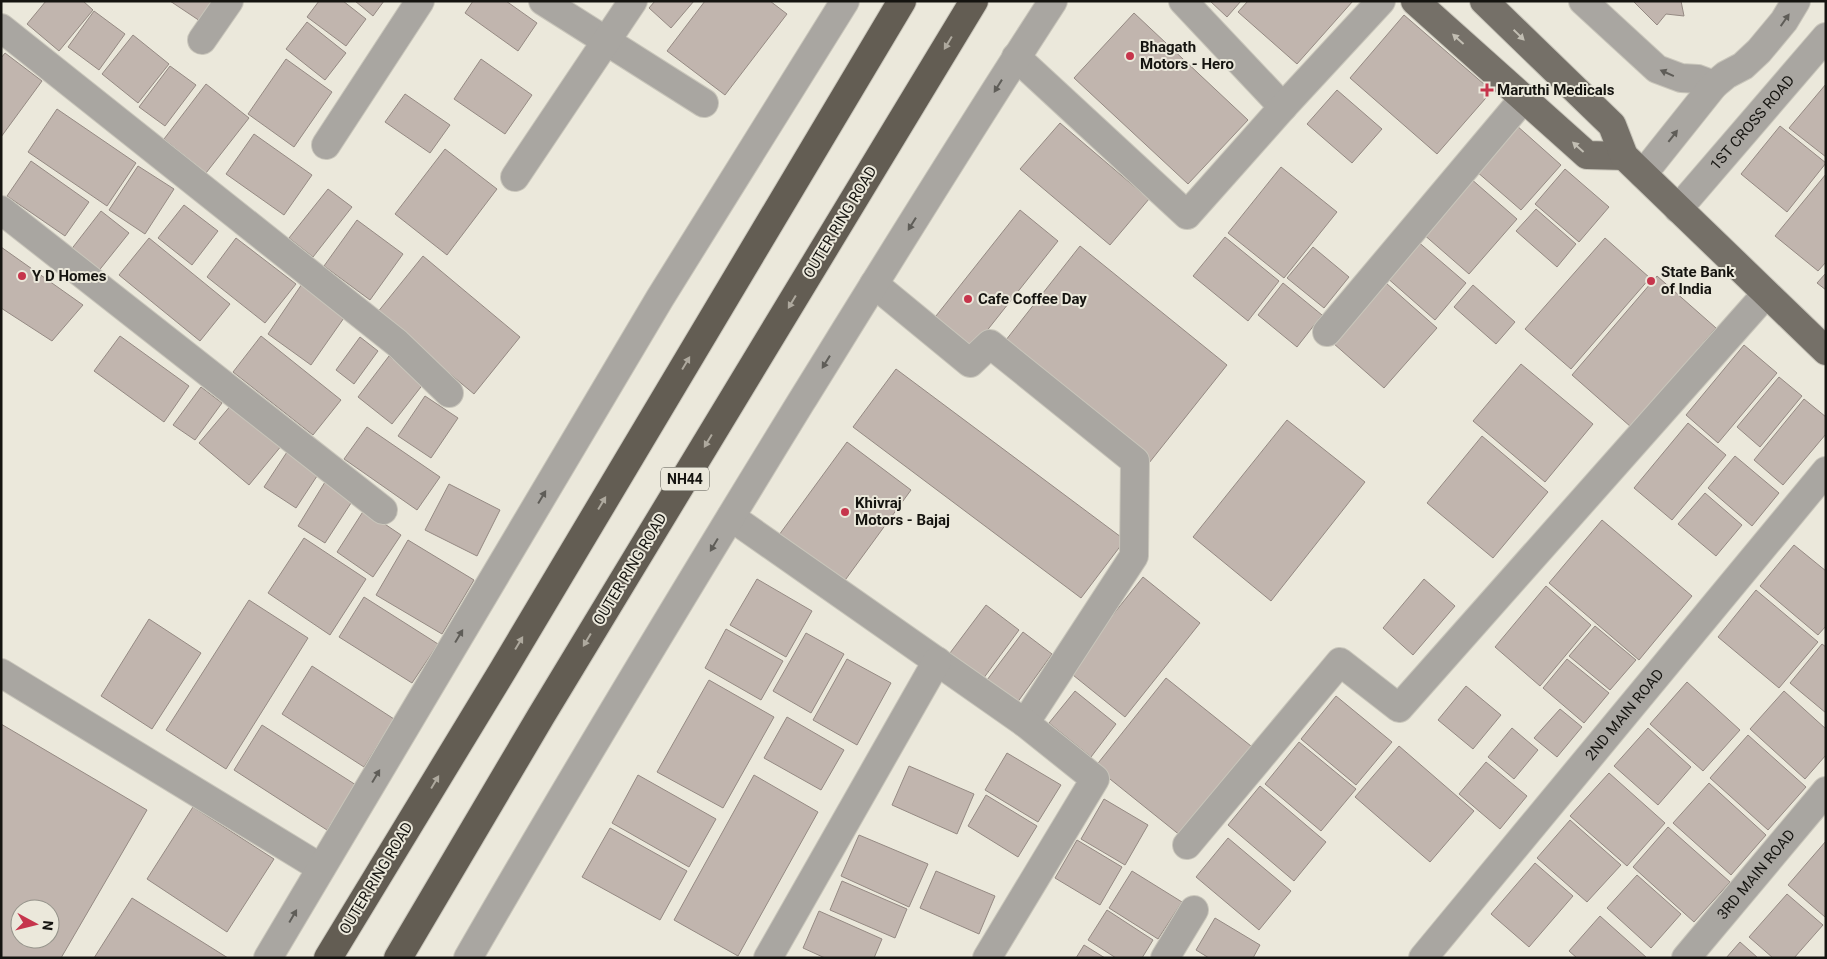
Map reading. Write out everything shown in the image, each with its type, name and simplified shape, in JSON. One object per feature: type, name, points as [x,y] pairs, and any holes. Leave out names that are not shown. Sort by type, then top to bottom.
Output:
[{"type":"highway","name":"OUTER RING ROAD","points":[[328,958],[503,670],[902,1]]},
{"type":"highway","name":"OUTER RING ROAD","points":[[398,958],[541,716],[974,1]]},
{"type":"main road","points":[[1415,1],[1587,155],[1634,165]]},
{"type":"main road","points":[[1484,1],[1612,125],[1634,165],[1826,351]]},
{"type":"street","points":[[202,40],[229,1]]},
{"type":"street","points":[[326,145],[420,1]]},
{"type":"street","points":[[543,1],[704,103]]},
{"type":"street","points":[[515,177],[633,1]]},
{"type":"street","points":[[268,958],[660,298],[844,1]]},
{"type":"street","points":[[468,958],[548,819],[731,517],[874,284],[1053,1]]},
{"type":"street","points":[[1183,1],[1283,107]]},
{"type":"street","points":[[1016,57],[1187,215],[1381,1]]},
{"type":"street","points":[[1583,1],[1657,69],[1681,78],[1698,79],[1714,85]]},
{"type":"street","points":[[1634,165],[1714,85],[1726,75],[1743,66],[1759,52],[1784,21],[1796,1]]},
{"type":"street","points":[[1,28],[398,343],[449,393]]},
{"type":"street","name":"1ST CROSS ROAD","points":[[1678,209],[1826,37]]},
{"type":"street","points":[[1326,332],[1524,98]]},
{"type":"street","points":[[1,210],[383,510]]},
{"type":"street","points":[[874,284],[970,363],[990,344],[1135,462],[1134,556],[1025,723]]},
{"type":"street","points":[[1187,845],[1340,662],[1399,708],[1766,294]]},
{"type":"street","name":"2ND MAIN ROAD","points":[[1423,958],[1826,472]]},
{"type":"street","points":[[731,517],[1025,723],[1095,780],[987,958]]},
{"type":"street","points":[[768,958],[937,662]]},
{"type":"street","points":[[1,673],[321,868]]},
{"type":"street","name":"3RD MAIN ROAD","points":[[1686,958],[1826,791]]},
{"type":"street","points":[[1165,958],[1194,910]]},
{"type":"building","points":[[46,1],[83,1],[93,10],[59,51],[27,24]]},
{"type":"building","points":[[170,1],[213,1],[200,21]]},
{"type":"building","points":[[319,1],[343,1],[366,19],[346,46],[307,17]]},
{"type":"building","points":[[355,1],[384,1],[373,16]]},
{"type":"building","points":[[473,1],[506,1],[537,23],[518,51],[465,13]]},
{"type":"building","points":[[655,1],[694,1],[671,28],[649,8]]},
{"type":"building","points":[[705,1],[770,1],[787,14],[725,95],[667,51]]},
{"type":"building","points":[[1210,1],[1241,1],[1227,17]]},
{"type":"building","points":[[1248,1],[1353,1],[1297,64],[1238,12]]},
{"type":"building","points":[[1633,1],[1681,1],[1684,16],[1666,14],[1657,25]]},
{"type":"building","points":[[94,11],[125,34],[99,70],[68,47]]},
{"type":"building","points":[[1134,13],[1248,120],[1188,184],[1074,78]]},
{"type":"building","points":[[1404,15],[1492,91],[1437,154],[1350,78]]},
{"type":"building","points":[[307,22],[346,53],[325,80],[286,49]]},
{"type":"building","points":[[133,35],[169,64],[138,103],[102,74]]},
{"type":"building","points":[[5,53],[42,81],[1,137],[1,58]]},
{"type":"building","points":[[286,59],[332,92],[294,147],[248,114]]},
{"type":"building","points":[[481,59],[532,95],[505,134],[454,99]]},
{"type":"building","points":[[170,66],[196,85],[165,126],[139,107]]},
{"type":"building","points":[[206,84],[249,118],[206,173],[164,139]]},
{"type":"building","points":[[1826,84],[1826,157],[1789,128]]},
{"type":"building","points":[[1337,90],[1382,129],[1352,163],[1307,124]]},
{"type":"building","points":[[405,94],[450,125],[430,153],[385,122]]},
{"type":"building","points":[[57,109],[136,163],[107,206],[28,152]]},
{"type":"building","points":[[1060,123],[1149,199],[1110,245],[1020,169]]},
{"type":"building","points":[[1516,125],[1561,165],[1521,210],[1476,171]]},
{"type":"building","points":[[1780,126],[1826,163],[1787,212],[1741,174]]},
{"type":"building","points":[[254,134],[312,175],[284,215],[226,174]]},
{"type":"building","points":[[445,149],[497,189],[447,255],[395,214]]},
{"type":"building","points":[[31,161],[89,202],[65,236],[7,196]]},
{"type":"building","points":[[138,166],[174,189],[145,234],[109,210]]},
{"type":"building","points":[[1281,167],[1337,212],[1284,278],[1228,233]]},
{"type":"building","points":[[1565,169],[1609,207],[1579,242],[1535,204]]},
{"type":"building","points":[[1826,174],[1826,262],[1818,271],[1775,236]]},
{"type":"building","points":[[1470,178],[1517,219],[1469,274],[1422,233]]},
{"type":"building","points":[[328,189],[352,207],[313,257],[289,238]]},
{"type":"building","points":[[184,205],[218,231],[192,265],[158,238]]},
{"type":"building","points":[[1536,209],[1576,244],[1557,267],[1516,231]]},
{"type":"building","points":[[1020,210],[1058,241],[970,352],[932,321]]},
{"type":"building","points":[[101,211],[129,233],[97,273],[70,251]]},
{"type":"building","points":[[357,220],[403,254],[370,300],[324,266]]},
{"type":"building","points":[[1225,237],[1279,281],[1248,321],[1193,276]]},
{"type":"building","points":[[149,238],[230,304],[200,341],[119,275]]},
{"type":"building","points":[[236,238],[296,284],[265,323],[207,277]]},
{"type":"building","points":[[1605,238],[1650,278],[1571,369],[1525,329]]},
{"type":"building","points":[[1416,240],[1466,283],[1435,320],[1385,276]]},
{"type":"building","points":[[1080,246],[1227,365],[1149,463],[1002,345]]},
{"type":"building","name":"Y D Homes","points":[[1,247],[83,305],[52,341],[1,308]]},
{"type":"building","points":[[1313,247],[1349,277],[1324,308],[1287,278]]},
{"type":"building","points":[[423,256],[520,337],[474,394],[377,313]]},
{"type":"building","points":[[1826,273],[1826,290],[1817,283]]},
{"type":"building","points":[[1657,276],[1716,328],[1631,427],[1572,375]]},
{"type":"building","points":[[1283,283],[1322,315],[1297,347],[1258,315]]},
{"type":"building","points":[[1386,283],[1437,328],[1384,388],[1333,343]]},
{"type":"building","points":[[302,284],[346,315],[311,365],[268,334]]},
{"type":"building","points":[[1473,285],[1515,322],[1496,344],[1454,307]]},
{"type":"building","points":[[120,336],[189,386],[164,422],[94,371]]},
{"type":"building","points":[[261,336],[341,400],[313,435],[233,372]]},
{"type":"building","points":[[360,337],[378,351],[354,384],[336,370]]},
{"type":"building","points":[[1744,345],[1777,373],[1718,443],[1686,415]]},
{"type":"building","points":[[389,356],[424,383],[392,424],[358,397]]},
{"type":"building","points":[[1521,364],[1593,424],[1545,482],[1473,421]]},
{"type":"building","points":[[896,369],[1125,540],[1081,598],[853,427]]},
{"type":"building","points":[[1779,377],[1802,396],[1760,447],[1737,427]]},
{"type":"building","points":[[201,387],[222,403],[195,440],[173,425]]},
{"type":"building","points":[[425,396],[458,418],[431,458],[398,436]]},
{"type":"building","points":[[1804,399],[1826,417],[1826,434],[1783,485],[1754,460]]},
{"type":"building","points":[[232,404],[282,445],[249,485],[199,443]]},
{"type":"building","points":[[1287,420],[1365,482],[1271,601],[1193,537]]},
{"type":"building","points":[[1688,423],[1726,455],[1672,520],[1634,488]]},
{"type":"building","points":[[367,427],[440,477],[417,510],[344,459]]},
{"type":"building","points":[[1482,436],[1548,492],[1493,558],[1427,503]]},
{"type":"building","name":"Khivraj Motors - Bajaj","points":[[847,442],[911,490],[843,583],[779,535]]},
{"type":"building","points":[[289,449],[321,470],[296,508],[264,487]]},
{"type":"building","points":[[1735,456],[1779,493],[1752,526],[1708,488]]},
{"type":"building","points":[[325,482],[353,500],[325,543],[298,526]]},
{"type":"building","points":[[449,484],[500,510],[477,556],[425,530]]},
{"type":"building","points":[[1705,493],[1742,525],[1716,556],[1678,524]]},
{"type":"building","points":[[364,510],[401,535],[373,577],[337,552]]},
{"type":"building","points":[[1602,520],[1692,596],[1639,660],[1549,583]]},
{"type":"building","points":[[304,538],[366,579],[330,635],[268,593]]},
{"type":"building","points":[[408,540],[474,580],[442,634],[376,595]]},
{"type":"building","points":[[1794,545],[1826,571],[1826,626],[1818,635],[1760,586]]},
{"type":"building","points":[[1143,577],[1200,623],[1125,717],[1068,671]]},
{"type":"building","points":[[757,579],[812,611],[786,657],[730,625]]},
{"type":"building","points":[[1424,579],[1455,606],[1413,655],[1383,628]]},
{"type":"building","points":[[1546,586],[1591,625],[1540,686],[1495,647]]},
{"type":"building","points":[[1756,590],[1818,642],[1779,688],[1718,637]]},
{"type":"building","points":[[364,597],[438,644],[412,683],[339,637]]},
{"type":"building","points":[[249,600],[308,638],[226,769],[166,730]]},
{"type":"building","points":[[986,605],[1019,630],[983,679],[950,653]]},
{"type":"building","points":[[149,619],[201,653],[152,729],[101,696]]},
{"type":"building","points":[[1595,626],[1636,660],[1610,690],[1569,656]]},
{"type":"building","points":[[726,629],[783,661],[761,700],[705,668]]},
{"type":"building","points":[[1023,632],[1052,654],[1017,703],[987,680]]},
{"type":"building","points":[[806,633],[844,654],[811,713],[773,691]]},
{"type":"building","points":[[1822,644],[1826,647],[1826,713],[1790,683]]},
{"type":"building","points":[[847,659],[891,683],[857,745],[813,720]]},
{"type":"building","points":[[1567,659],[1609,693],[1584,723],[1543,688]]},
{"type":"building","points":[[312,666],[394,719],[364,767],[282,714]]},
{"type":"building","points":[[1166,678],[1251,746],[1181,836],[1095,767]]},
{"type":"building","points":[[709,680],[774,717],[723,808],[657,772]]},
{"type":"building","points":[[1687,682],[1740,730],[1703,771],[1650,724]]},
{"type":"building","points":[[1466,686],[1501,715],[1473,749],[1438,720]]},
{"type":"building","points":[[1075,691],[1116,724],[1091,757],[1049,723]]},
{"type":"building","points":[[1784,691],[1826,729],[1826,755],[1805,779],[1750,729]]},
{"type":"building","points":[[1336,696],[1392,742],[1356,785],[1301,739]]},
{"type":"building","points":[[1560,709],[1582,727],[1557,757],[1534,738]]},
{"type":"building","points":[[787,717],[844,750],[821,790],[764,758]]},
{"type":"building","points":[[1,724],[147,810],[61,958],[1,958]]},
{"type":"building","points":[[262,725],[356,785],[327,830],[234,770]]},
{"type":"building","points":[[1512,728],[1538,750],[1514,779],[1488,757]]},
{"type":"building","points":[[1648,728],[1691,767],[1658,805],[1614,766]]},
{"type":"building","points":[[1748,735],[1806,787],[1768,830],[1710,778]]},
{"type":"building","points":[[1299,742],[1356,789],[1321,831],[1265,784]]},
{"type":"building","points":[[1399,746],[1474,811],[1430,862],[1355,797]]},
{"type":"building","points":[[1007,753],[1061,785],[1038,822],[985,790]]},
{"type":"building","points":[[1486,762],[1527,796],[1500,829],[1459,794]]},
{"type":"building","points":[[909,766],[974,794],[957,834],[892,805]]},
{"type":"building","points":[[1609,773],[1665,823],[1627,866],[1570,816]]},
{"type":"building","points":[[638,775],[716,819],[689,867],[612,823]]},
{"type":"building","points":[[754,775],[818,812],[738,956],[674,920]]},
{"type":"building","points":[[1709,783],[1766,835],[1731,875],[1673,823]]},
{"type":"building","points":[[1260,786],[1326,842],[1294,881],[1228,825]]},
{"type":"building","points":[[986,795],[1037,826],[1018,857],[968,826]]},
{"type":"building","points":[[1104,799],[1148,825],[1125,865],[1081,839]]},
{"type":"building","points":[[193,807],[274,859],[227,932],[147,879]]},
{"type":"building","points":[[1570,820],[1621,865],[1587,902],[1537,858]]},
{"type":"building","points":[[1668,827],[1730,882],[1694,922],[1633,867]]},
{"type":"building","points":[[610,828],[687,871],[660,920],[582,877]]},
{"type":"building","points":[[859,835],[928,864],[909,907],[841,876]]},
{"type":"building","points":[[1228,838],[1291,891],[1259,930],[1196,877]]},
{"type":"building","points":[[1077,840],[1122,867],[1100,905],[1055,878]]},
{"type":"building","points":[[1826,841],[1826,916],[1825,917],[1788,885]]},
{"type":"building","points":[[1535,863],[1573,896],[1529,947],[1491,914]]},
{"type":"building","points":[[936,871],[995,896],[979,934],[920,908]]},
{"type":"building","points":[[1132,871],[1182,902],[1158,939],[1109,908]]},
{"type":"building","points":[[1637,875],[1681,914],[1651,948],[1607,908]]},
{"type":"building","points":[[842,881],[907,909],[895,938],[830,910]]},
{"type":"building","points":[[1787,894],[1823,925],[1794,958],[1773,958],[1749,937]]},
{"type":"building","points":[[132,898],[228,958],[94,958]]},
{"type":"building","points":[[1107,910],[1153,940],[1142,958],[1116,958],[1088,940]]},
{"type":"building","points":[[819,911],[882,939],[874,958],[825,958],[803,948]]},
{"type":"building","points":[[1600,916],[1647,958],[1577,958],[1569,951]]},
{"type":"building","points":[[1215,918],[1260,945],[1253,958],[1209,958],[1196,950]]},
{"type":"building","points":[[1740,942],[1758,958],[1726,958]]},
{"type":"building","points":[[1084,945],[1105,958],[1076,958]]},
{"type":"place","name":"Bhagath Motors - Hero","points":[[1130,56]]},
{"type":"place","name":"Maruthi Medicals","points":[[1487,90]]},
{"type":"place","name":"Y D Homes","points":[[22,276]]},
{"type":"place","name":"State Bank of India","points":[[1651,281]]},
{"type":"place","name":"Cafe Coffee Day","points":[[968,299]]},
{"type":"place","name":"Khivraj Motors - Bajaj","points":[[845,512]]}]
